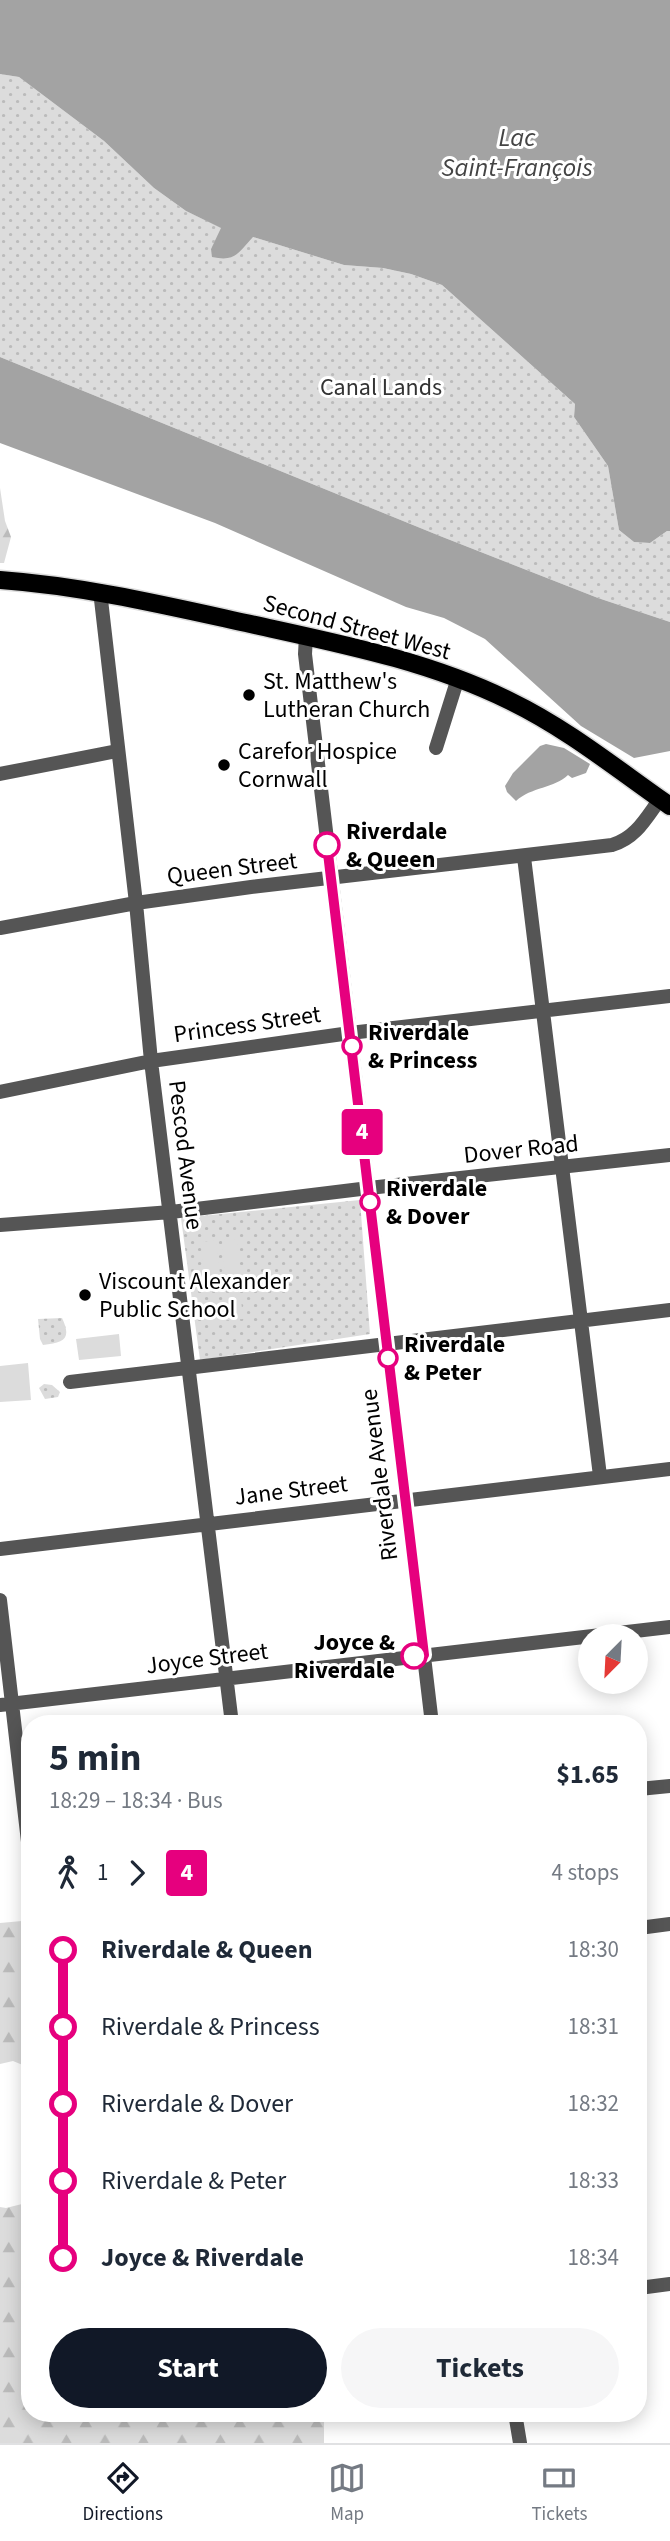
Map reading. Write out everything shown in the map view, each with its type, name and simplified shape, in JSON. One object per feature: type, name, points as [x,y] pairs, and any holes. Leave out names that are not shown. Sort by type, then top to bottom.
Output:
[{"type":"main road","name":"Second Street West","points":[[0,580],[100,592],[306,636],[383,655],[458,678],[509,700],[554,726],[665,803]]},
{"type":"street","name":"Pescod Avenue","points":[[100,592],[136,903],[151,1061],[231,1715]]},
{"type":"street","name":"Riverdale Avenue","points":[[306,636],[305,654],[331,879],[431,1715]]},
{"type":"street","points":[[436,748],[458,678]]},
{"type":"street","points":[[0,774],[117,751]]},
{"type":"street","name":"Queen Street","points":[[0,928],[136,903],[259,886],[524,857],[620,842],[638,830],[665,803]]},
{"type":"street","points":[[524,857],[600,1476]]},
{"type":"street","name":"Princess Street","points":[[0,1092],[151,1061],[350,1033],[670,996]]},
{"type":"street","name":"Dover Road","points":[[0,1225],[171,1212],[670,1155]]},
{"type":"street","points":[[70,1382],[670,1310]]},
{"type":"street","name":"Jane Street","points":[[0,1549],[670,1469]]},
{"type":"street","points":[[0,1600],[5,1704],[21,1771]]},
{"type":"street","name":"Joyce Street","points":[[5,1704],[670,1627]]},
{"type":"street","points":[[647,1788],[670,1786]]},
{"type":"street","points":[[647,1927],[670,1924]]},
{"type":"street","points":[[647,2287],[670,2284]]},
{"type":"street","points":[[516,2422],[520,2443]]},
{"type":"green space","name":"Canal Lands","points":[[0,74],[19,77],[104,141],[154,188],[186,211],[222,228],[211,249],[253,237],[344,265],[383,268],[442,285],[575,404],[574,417],[608,466],[619,530],[634,542],[650,543],[670,531],[670,622],[598,598],[440,536],[0,357]]},
{"type":"green space","points":[[0,488],[5,521],[11,537],[4,563],[0,563]]},
{"type":"green space","points":[[360,1200],[370,1334],[200,1360],[181,1218]]},
{"type":"green space","points":[[237,1239],[241,1272],[225,1274],[222,1240]]},
{"type":"green space","points":[[216,1240],[220,1274],[204,1275],[201,1242]]},
{"type":"green space","points":[[241,1299],[243,1319],[205,1322],[203,1302]]},
{"type":"green space","points":[[62,1318],[66,1331],[64,1339],[43,1345],[38,1319]]},
{"type":"green space","points":[[119,1334],[121,1356],[79,1360],[76,1339]]},
{"type":"green space","points":[[28,1363],[31,1400],[0,1402],[0,1366]]},
{"type":"green space","points":[[44,1384],[52,1385],[60,1392],[58,1397],[45,1399],[39,1388]]},
{"type":"green space","points":[[21,1921],[21,2064],[13,2061],[0,2064],[0,1923]]},
{"type":"green space","points":[[21,2204],[21,2422],[324,2422],[324,2443],[0,2443],[0,2207]]},
{"type":"water","name":"Lac Saint-François","points":[[0,0],[670,0],[670,531],[650,543],[634,542],[619,530],[608,466],[574,417],[575,404],[442,285],[383,268],[344,265],[253,237],[232,257],[212,257],[211,249],[221,228],[186,211],[154,188],[104,141],[19,77],[0,74]]},
{"type":"water","points":[[0,357],[440,536],[598,598],[670,622],[670,751],[634,758],[581,726],[485,639],[444,618],[406,607],[215,523],[0,443]]},
{"type":"water","points":[[546,744],[564,748],[590,764],[586,773],[572,778],[568,775],[516,801],[505,786],[513,773],[540,746]]},
{"type":"bus line","name":"4","points":[[327,845],[424,1655],[414,1656]]},
{"type":"place","name":"St. Matthew's Lutheran Church","points":[[249,695]]},
{"type":"place","name":"Carefor Hospice Cornwall","points":[[224,765]]},
{"type":"place","name":"Riverdale & Queen","points":[[327,845]]},
{"type":"place","name":"Riverdale & Princess","points":[[352,1046]]},
{"type":"place","name":"Riverdale & Dover","points":[[370,1202]]},
{"type":"place","name":"Viscount Alexander Public School","points":[[85,1295]]},
{"type":"place","name":"Riverdale & Peter","points":[[388,1358]]},
{"type":"place","name":"Joyce & Riverdale","points":[[414,1656]]}]
